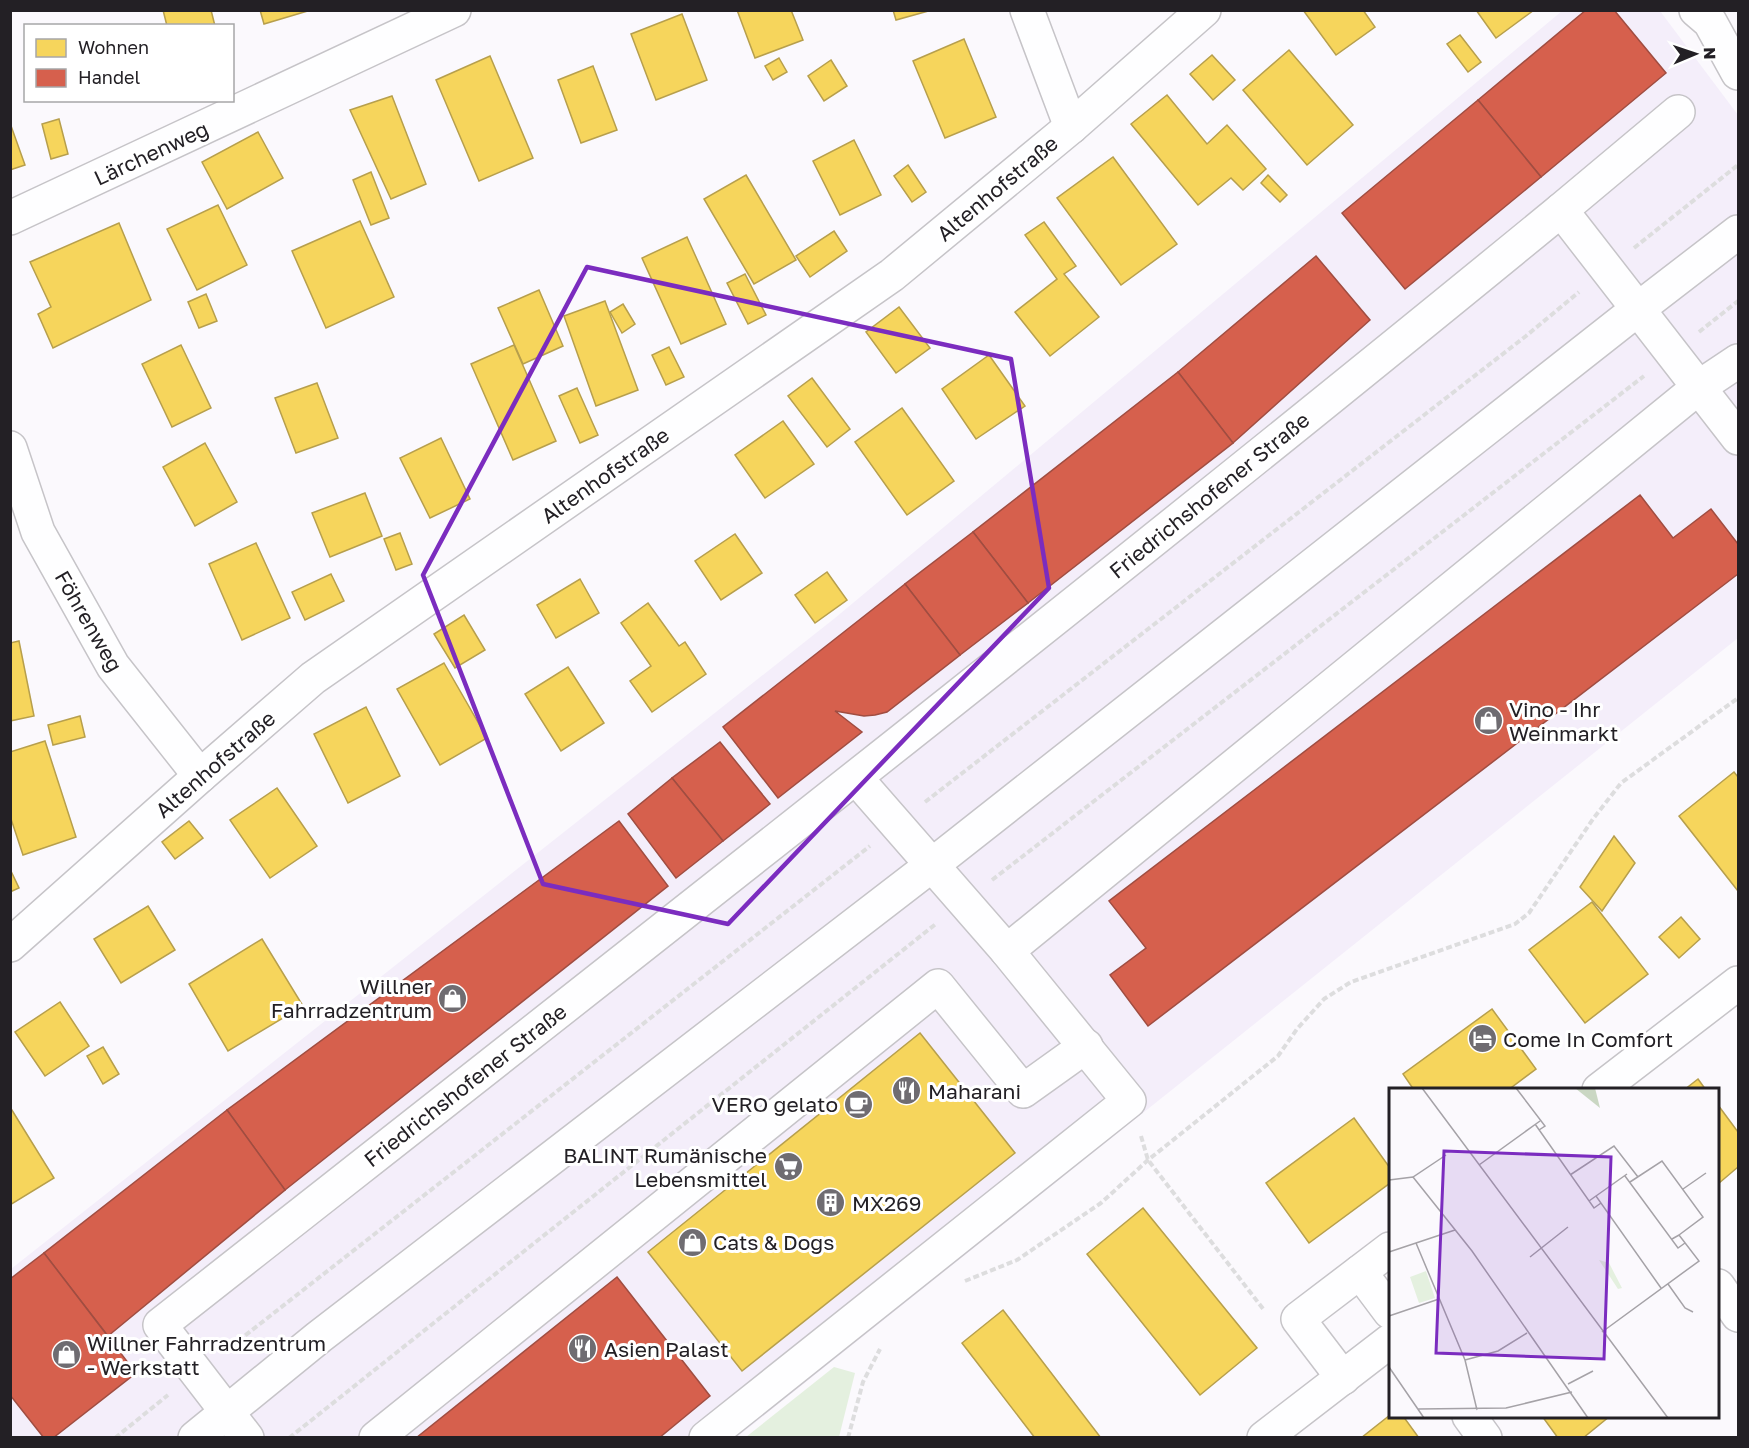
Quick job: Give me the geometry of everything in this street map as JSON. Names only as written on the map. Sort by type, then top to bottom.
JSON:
[{"type":"street","name":"Lärchenweg","points":[[10,218],[454,10]]},
{"type":"street","points":[[1027,10],[1071,127]]},
{"type":"street","name":"Altenhofstraße","points":[[10,945],[313,678],[892,275],[1071,127],[1204,10]]},
{"type":"street","points":[[1703,16],[1738,73]]},
{"type":"street","name":"Friedrichshofener Straße","points":[[247,1437],[160,1325],[856,778],[1387,353],[1678,112]]},
{"type":"street","points":[[1561,210],[1738,438]]},
{"type":"street","points":[[195,1437],[328,1330],[932,865],[1738,232]]},
{"type":"street","points":[[1008,951],[1699,387],[1738,361]]},
{"type":"street","name":"Föhrenweg","points":[[10,448],[38,532],[113,666],[200,776]]},
{"type":"street","points":[[706,1437],[1130,1101],[1008,951],[856,778]]},
{"type":"street","points":[[1600,1088],[1738,984]]},
{"type":"street","points":[[376,1437],[938,986],[1023,1091],[1086,1046]]},
{"type":"street","points":[[1343,1378],[1298,1319],[1389,1250]]},
{"type":"street","points":[[1360,1272],[1389,1311]]},
{"type":"street","points":[[1719,1287],[1738,1315]]},
{"type":"street","points":[[1264,1437],[1389,1342]]},
{"type":"street","points":[[1471,1418],[1485,1437]]},
{"type":"path","points":[[115,1437],[1526,336],[1606,268],[1738,165]]},
{"type":"path","points":[[289,1437],[964,901],[1738,301]]},
{"type":"path","points":[[960,1283],[1017,1260],[1101,1203],[1148,1160],[1278,1056],[1297,1029],[1324,999],[1351,982],[1515,924],[1529,913],[1593,819],[1621,783],[1738,698]]},
{"type":"path","points":[[1148,1160],[1268,1315],[1298,1319]]},
{"type":"path","points":[[848,1437],[863,1382],[878,1351],[886,1344]]},
{"type":"highlighted area","points":[[587,267],[1011,359],[1049,588],[728,924],[543,884],[423,575]]},
{"type":"shaded area","points":[[1562,11],[1660,11],[1738,115],[1738,638],[737,1437],[11,1438],[11,1269],[835,618]]},
{"type":"green space","points":[[834,1367],[855,1373],[839,1437],[746,1437]]},
{"type":"building: Wohnen","points":[[163,10],[211,10],[214,24],[166,24]]},
{"type":"building: Wohnen","points":[[260,10],[311,10],[264,24]]},
{"type":"building: Wohnen","points":[[737,10],[791,10],[803,40],[755,58]]},
{"type":"building: Wohnen","points":[[893,10],[932,10],[896,20]]},
{"type":"building: Wohnen","points":[[1303,10],[1363,10],[1375,27],[1336,55]]},
{"type":"building: Wohnen","points":[[1476,10],[1534,10],[1496,38]]},
{"type":"building: Wohnen","points":[[682,14],[707,80],[656,100],[631,34]]},
{"type":"building: Wohnen","points":[[1460,35],[1481,62],[1468,72],[1447,44]]},
{"type":"building: Wohnen","points":[[964,39],[996,117],[945,138],[913,61]]},
{"type":"building: Wohnen","points":[[1289,50],[1353,125],[1307,165],[1243,90]]},
{"type":"building: Wohnen","points":[[1212,55],[1235,80],[1213,100],[1190,74]]},
{"type":"building: Wohnen","points":[[490,56],[533,158],[479,181],[436,80]]},
{"type":"building: Wohnen","points":[[779,58],[787,72],[773,80],[765,66]]},
{"type":"building: Wohnen","points":[[831,60],[847,86],[824,101],[808,76]]},
{"type":"building: Wohnen","points":[[593,66],[617,130],[581,143],[558,80]]},
{"type":"building: Wohnen","points":[[1167,95],[1207,144],[1227,125],[1266,169],[1243,190],[1231,178],[1198,205],[1131,124]]},
{"type":"building: Wohnen","points":[[392,96],[426,184],[391,199],[350,110]]},
{"type":"building: Wohnen","points":[[59,119],[68,154],[51,159],[42,124]]},
{"type":"building: Wohnen","points":[[10,123],[25,165],[10,170]]},
{"type":"building: Wohnen","points":[[258,132],[283,178],[227,209],[202,162]]},
{"type":"building: Wohnen","points":[[854,140],[881,195],[840,215],[813,161]]},
{"type":"building: Wohnen","points":[[1113,157],[1177,244],[1121,285],[1057,198]]},
{"type":"building: Wohnen","points":[[908,165],[926,192],[912,202],[894,176]]},
{"type":"building: Wohnen","points":[[371,172],[389,218],[371,225],[353,180]]},
{"type":"building: Wohnen","points":[[746,175],[796,260],[754,284],[704,199]]},
{"type":"building: Wohnen","points":[[1268,175],[1287,195],[1280,202],[1261,183]]},
{"type":"building: Wohnen","points":[[218,205],[247,265],[197,290],[167,229]]},
{"type":"building: Wohnen","points":[[360,221],[394,297],[326,328],[292,251]]},
{"type":"building: Wohnen","points":[[1044,222],[1076,266],[1064,274],[1099,317],[1050,356],[1015,312],[1057,279],[1025,235]]},
{"type":"building: Wohnen","points":[[119,223],[151,300],[53,348],[38,314],[51,307],[30,262]]},
{"type":"building: Wohnen","points":[[834,231],[847,251],[810,277],[796,256]]},
{"type":"building: Wohnen","points":[[687,237],[726,324],[681,344],[642,258]]},
{"type":"building: Wohnen","points":[[745,274],[766,315],[748,324],[727,283]]},
{"type":"building: Wohnen","points":[[539,290],[563,346],[523,364],[498,308]]},
{"type":"building: Wohnen","points":[[206,294],[217,321],[199,328],[188,302]]},
{"type":"building: Wohnen","points":[[605,301],[638,390],[596,406],[564,316]]},
{"type":"building: Wohnen","points":[[623,304],[635,324],[622,333],[610,312]]},
{"type":"building: Wohnen","points":[[899,307],[930,348],[896,373],[866,332]]},
{"type":"building: Wohnen","points":[[181,345],[211,408],[172,427],[142,364]]},
{"type":"building: Wohnen","points":[[514,345],[556,441],[513,460],[471,364]]},
{"type":"building: Wohnen","points":[[669,347],[684,377],[666,385],[652,355]]},
{"type":"building: Wohnen","points":[[989,355],[1025,406],[976,439],[942,389]]},
{"type":"building: Wohnen","points":[[812,378],[850,429],[827,447],[788,396]]},
{"type":"building: Wohnen","points":[[317,383],[338,438],[296,453],[275,398]]},
{"type":"building: Wohnen","points":[[577,388],[598,435],[580,443],[559,396]]},
{"type":"building: Wohnen","points":[[902,408],[954,481],[907,515],[855,442]]},
{"type":"building: Wohnen","points":[[783,421],[814,464],[765,498],[735,455]]},
{"type":"building: Wohnen","points":[[441,438],[470,499],[430,518],[400,458]]},
{"type":"building: Wohnen","points":[[205,443],[237,502],[195,526],[163,467]]},
{"type":"building: Wohnen","points":[[365,493],[382,536],[330,557],[312,513]]},
{"type":"building: Wohnen","points":[[400,533],[412,564],[396,570],[384,539]]},
{"type":"building: Wohnen","points":[[735,534],[762,573],[721,600],[695,561]]},
{"type":"building: Wohnen","points":[[256,543],[290,618],[242,640],[209,564]]},
{"type":"building: Wohnen","points":[[827,572],[847,600],[815,623],[795,595]]},
{"type":"building: Wohnen","points":[[331,574],[344,601],[305,620],[292,592]]},
{"type":"building: Wohnen","points":[[580,579],[599,613],[556,638],[537,605]]},
{"type":"building: Wohnen","points":[[648,603],[679,646],[685,642],[706,674],[652,712],[630,681],[651,666],[621,623]]},
{"type":"building: Wohnen","points":[[464,615],[485,650],[455,668],[434,634]]},
{"type":"building: Wohnen","points":[[19,641],[34,716],[10,721],[10,643]]},
{"type":"building: Wohnen","points":[[444,663],[487,738],[440,765],[397,689]]},
{"type":"building: Wohnen","points":[[568,667],[604,723],[561,751],[525,694]]},
{"type":"building: Wohnen","points":[[366,707],[400,776],[348,803],[314,734]]},
{"type":"building: Wohnen","points":[[80,716],[85,737],[53,745],[48,725]]},
{"type":"building: Wohnen","points":[[45,741],[76,837],[23,855],[10,816],[10,752]]},
{"type":"building: Wohnen","points":[[1734,772],[1738,777],[1738,891],[1679,816]]},
{"type":"building: Wohnen","points":[[277,788],[317,846],[270,878],[230,820]]},
{"type":"building: Wohnen","points":[[189,821],[203,838],[175,859],[162,842]]},
{"type":"building: Wohnen","points":[[1614,836],[1635,863],[1602,911],[1580,887]]},
{"type":"building: Wohnen","points":[[10,869],[19,888],[10,892]]},
{"type":"building: Wohnen","points":[[1592,902],[1648,974],[1585,1023],[1529,950]]},
{"type":"building: Wohnen","points":[[148,906],[175,950],[121,983],[94,939]]},
{"type":"building: Wohnen","points":[[1681,917],[1700,939],[1679,958],[1659,937]]},
{"type":"building: Wohnen","points":[[262,939],[303,1006],[228,1051],[189,984]]},
{"type":"building: Wohnen","points":[[60,1002],[89,1046],[45,1076],[15,1032]]},
{"type":"building: Wohnen","name":"Come In Comfort","points":[[1492,1009],[1536,1069],[1511,1088],[1413,1088],[1403,1074]]},
{"type":"building: Wohnen","name":"MX269","points":[[920,1033],[1015,1153],[742,1371],[648,1252]]},
{"type":"building: Wohnen","points":[[103,1047],[119,1074],[103,1084],[87,1056]]},
{"type":"building: Wohnen","points":[[1698,1079],[1705,1088],[1687,1088]]},
{"type":"building: Wohnen","points":[[1719,1106],[1738,1132],[1738,1167],[1719,1183]]},
{"type":"building: Wohnen","points":[[10,1107],[54,1178],[10,1205]]},
{"type":"building: Wohnen","points":[[1354,1118],[1389,1167],[1389,1184],[1309,1243],[1266,1183]]},
{"type":"building: Wohnen","points":[[1143,1208],[1257,1348],[1200,1395],[1087,1254]]},
{"type":"building: Wohnen","points":[[1003,1310],[1101,1438],[1035,1438],[962,1343]]},
{"type":"building: Wohnen","points":[[1389,1416],[1389,1418],[1404,1418],[1419,1438],[1361,1438]]},
{"type":"building: Wohnen","points":[[1543,1418],[1608,1418],[1583,1438],[1558,1438]]},
{"type":"building: Handel","points":[[1586,10],[1614,10],[1666,73],[1541,177],[1478,100]]},
{"type":"building: Handel","points":[[1478,100],[1541,177],[1405,289],[1342,213]]},
{"type":"building: Handel","points":[[1316,256],[1370,320],[1233,443],[1178,372]]},
{"type":"building: Handel","points":[[1178,372],[1233,443],[1028,603],[973,532]]},
{"type":"building: Handel","points":[[1640,495],[1673,538],[1711,509],[1738,544],[1738,574],[1148,1026],[1110,975],[1146,948],[1109,901]]},
{"type":"building: Handel","points":[[973,532],[1028,603],[960,655],[905,584]]},
{"type":"building: Handel","points":[[905,584],[960,655],[887,712],[864,716],[835,711],[862,732],[778,798],[723,727]]},
{"type":"building: Handel","points":[[720,742],[770,804],[723,841],[672,778]]},
{"type":"building: Handel","points":[[672,778],[723,841],[676,878],[628,814]]},
{"type":"building: Handel","name":"Willner Fahrradzentrum","points":[[619,821],[668,886],[285,1190],[227,1110]]},
{"type":"building: Handel","points":[[227,1110],[285,1190],[108,1336],[44,1253]]},
{"type":"building: Handel","name":"Willner Fahrradzentrum - Werkstatt","points":[[44,1253],[136,1373],[53,1438],[44,1438],[10,1395],[10,1279]]},
{"type":"building: Handel","points":[[617,1277],[710,1396],[659,1438],[416,1438]]},
{"type":"place","name":"Vino - Ihr Weinmarkt","points":[[1488,721]]},
{"type":"place","name":"Willner Fahrradzentrum","points":[[453,998]]},
{"type":"place","name":"Come In Comfort","points":[[1482,1039]]},
{"type":"place","name":"Maharani","points":[[907,1091]]},
{"type":"place","name":"VERO gelato","points":[[859,1104]]},
{"type":"place","name":"BALINT Rumänische Lebensmittel","points":[[788,1167]]},
{"type":"place","name":"MX269","points":[[831,1203]]},
{"type":"place","name":"Cats & Dogs","points":[[692,1242]]},
{"type":"place","name":"Asien Palast","points":[[583,1349]]},
{"type":"place","name":"Willner Fahrradzentrum - Werkstatt","points":[[66,1355]]}]
